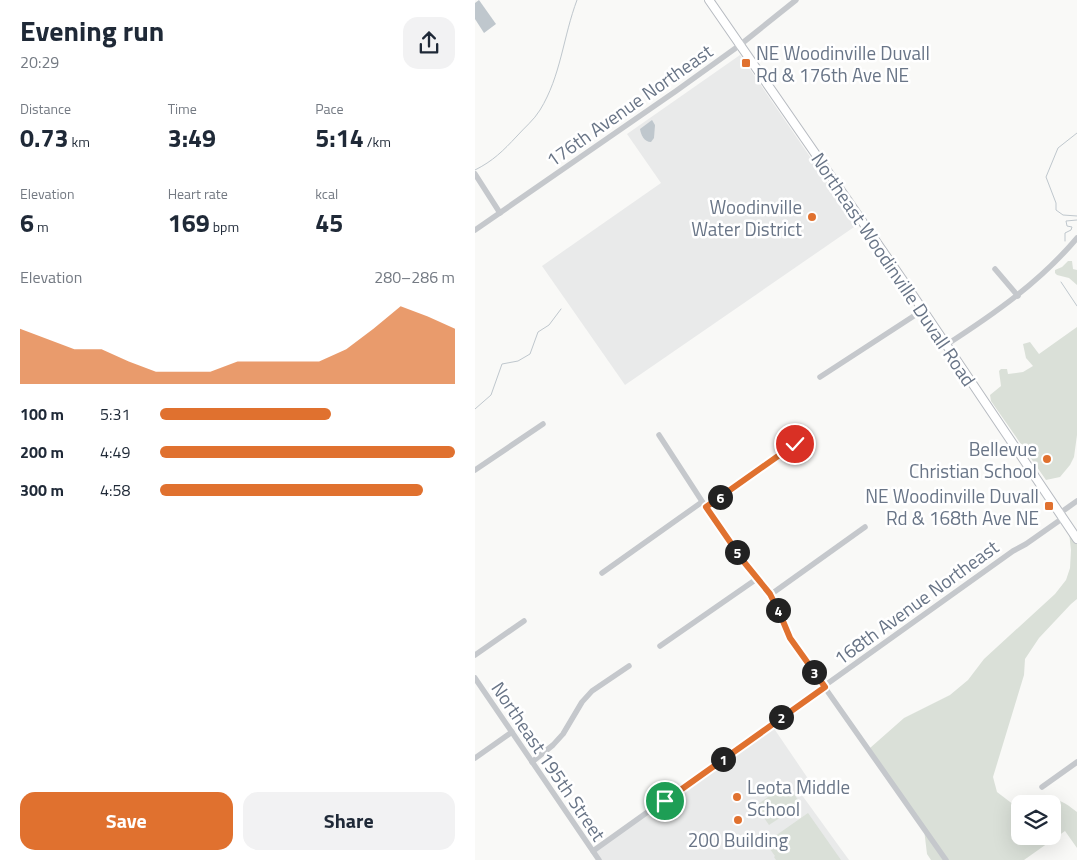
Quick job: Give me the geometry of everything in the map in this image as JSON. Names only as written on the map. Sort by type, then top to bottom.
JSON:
[{"type":"main road","name":"Northeast Woodinville Duvall Road","points":[[709,0],[923,310],[1077,539]]},
{"type":"street","name":"176th Avenue Northeast","points":[[475,230],[740,45],[797,0]]},
{"type":"street","points":[[475,174],[501,213]]},
{"type":"street","points":[[947,346],[1018,296],[1050,267],[1077,238]]},
{"type":"street","points":[[995,269],[1018,296]]},
{"type":"street","points":[[820,377],[923,310]]},
{"type":"street","points":[[475,470],[543,424]]},
{"type":"street","points":[[659,435],[704,505],[770,594],[790,638],[946,860]]},
{"type":"street","points":[[602,573],[801,439]]},
{"type":"street","name":"168th Avenue Northeast","points":[[593,851],[1013,551],[1026,544],[1077,501]]},
{"type":"street","points":[[770,594],[865,527]]},
{"type":"street","points":[[660,646],[758,578]]},
{"type":"street","points":[[475,655],[524,621]]},
{"type":"street","points":[[532,762],[563,734],[582,702],[592,691],[629,666]]},
{"type":"street","name":"Northeast 195th Street","points":[[475,678],[599,860]]},
{"type":"street","points":[[475,758],[512,732]]},
{"type":"street","points":[[1042,787],[1077,762]]},
{"type":"shaded area","points":[[479,0],[496,24],[484,33],[475,19],[475,3]]},
{"type":"shaded area","points":[[740,55],[857,225],[625,385],[542,266],[661,183],[627,134]]},
{"type":"shaded area","points":[[652,120],[655,125],[654,138],[651,142],[643,138],[640,129]]},
{"type":"shaded area","points":[[1068,261],[1072,261],[1073,269],[1077,270],[1077,285],[1069,278],[1055,273],[1055,270],[1062,267]]},
{"type":"shaded area","name":"Bellevue Christian School","points":[[1077,327],[1077,435],[1074,457],[1060,477],[1046,480],[991,401],[990,395],[1001,386],[999,371],[1001,369],[1007,369],[1008,374],[1023,372],[1033,366],[1026,358],[1023,344],[1030,342],[1039,354]]},
{"type":"shaded area","points":[[1069,532],[1077,544],[1077,599],[1039,638],[1025,659],[1024,675],[993,777],[997,792],[1011,803],[1011,845],[1045,845],[1024,860],[931,860],[927,854],[924,829],[870,748],[904,718],[950,695],[968,680],[984,659],[1055,594],[1066,580],[1070,568]]},
{"type":"shaded area","name":"Leota Middle School","points":[[771,724],[811,783],[799,791],[849,860],[599,860],[593,851]]},
{"type":"shaded area","points":[[786,783],[801,804],[769,825],[756,806]]},
{"type":"shaded area","points":[[1061,801],[1077,812],[1077,848],[1065,831],[1061,834]]},
{"type":"shaded area","points":[[808,813],[841,860],[776,860],[767,845],[768,841]]},
{"type":"waterway","points":[[475,170],[502,151],[532,121],[540,110],[553,84],[577,0]]},
{"type":"waterway","points":[[1077,133],[1058,148],[1046,177],[1056,203],[1056,210],[1063,215],[1077,216]]},
{"type":"waterway","points":[[1065,241],[1065,233],[1071,230],[1072,227],[1067,226],[1066,221],[1077,220]]},
{"type":"waterway","points":[[1061,282],[1077,306]]},
{"type":"waterway","points":[[475,409],[491,395],[502,364],[518,361],[530,354],[538,332],[549,325],[561,309]]},
{"type":"place","name":"NE Woodinville Duvall Rd & 176th Ave NE","points":[[746,63]]},
{"type":"place","name":"Woodinville Water District","points":[[812,217]]},
{"type":"place","name":"Bellevue Christian School","points":[[1047,459]]},
{"type":"place","name":"NE Woodinville Duvall Rd & 168th Ave NE","points":[[1049,506]]},
{"type":"place","name":"Leota Middle School","points":[[737,797]]},
{"type":"place","name":"200 Building","points":[[738,820]]},
{"type":"route","points":[[665,801],[825,687],[790,638],[770,594],[744,562],[706,507],[795,444]]}]
